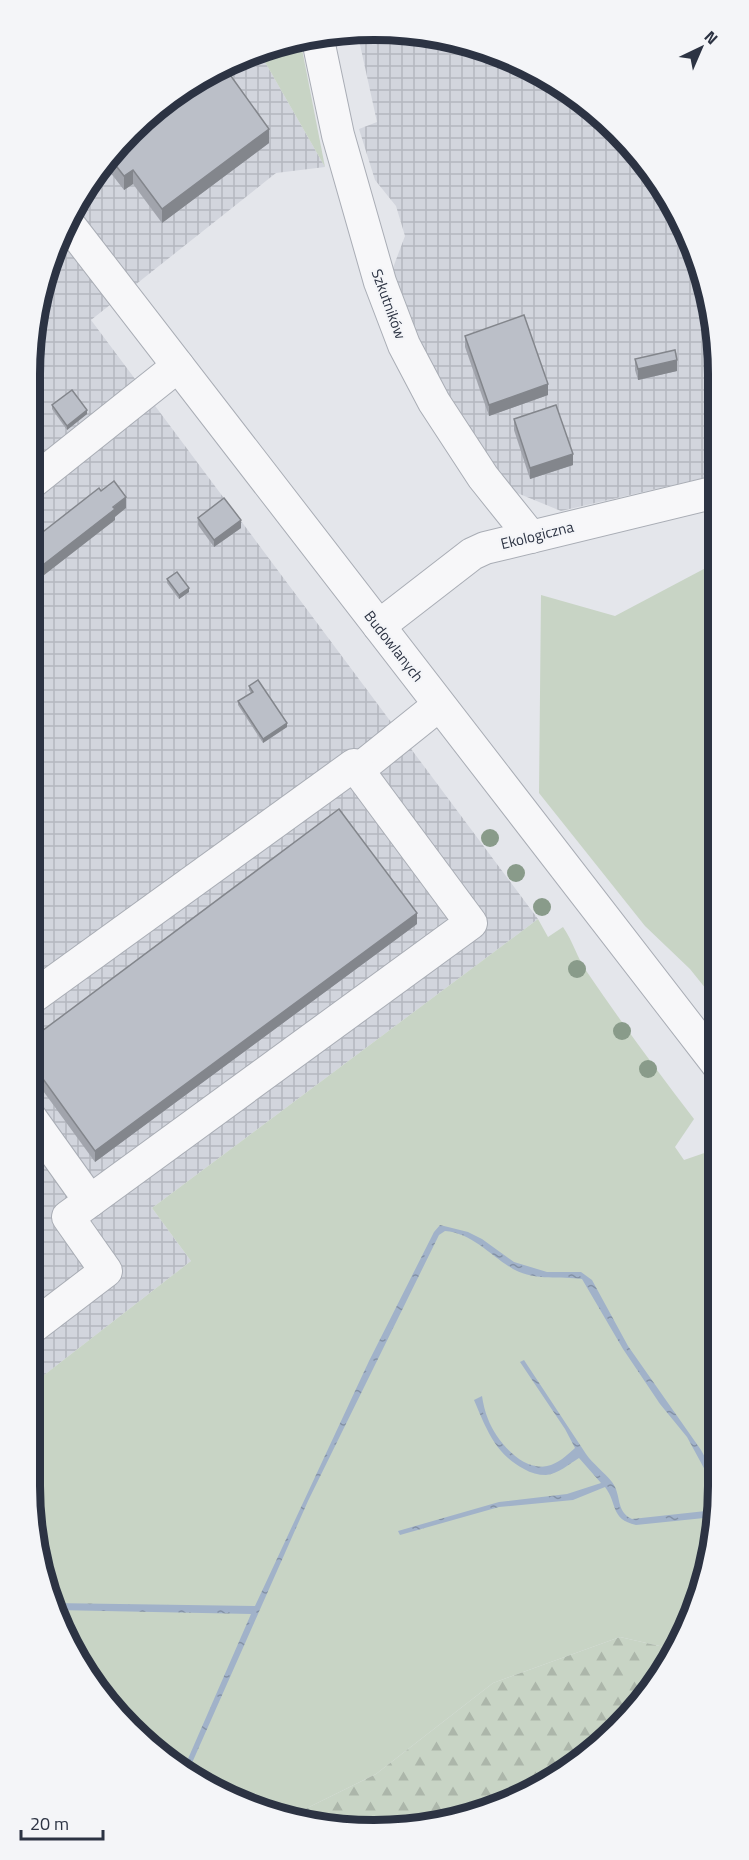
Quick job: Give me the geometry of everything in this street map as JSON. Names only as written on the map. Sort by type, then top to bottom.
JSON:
[{"type":"street","name":"Szkutników","points":[[319,45],[338,135],[380,282],[404,345],[434,402],[483,477],[531,537]]},
{"type":"street","name":"Budowlanych","points":[[73,230],[708,1052]]},
{"type":"street","points":[[40,476],[178,366]]},
{"type":"street","name":"Ekologiczna","points":[[379,626],[472,554],[485,548],[708,494]]},
{"type":"street","points":[[358,770],[440,705]]},
{"type":"street","points":[[40,992],[354,765],[471,922],[68,1217],[106,1271],[40,1321]]},
{"type":"street","points":[[40,1131],[90,1201]]},
{"type":"shaded area","points":[[359,41],[418,43],[482,58],[542,85],[595,123],[626,154],[664,208],[683,247],[697,288],[708,353],[708,477],[561,511],[505,488],[425,360],[391,273],[405,236],[396,206],[375,180],[359,129],[377,122]]},
{"type":"shaded area","points":[[264,59],[325,167],[276,173],[91,320],[538,919],[152,1208],[191,1261],[40,1378],[41,353],[47,309],[58,267],[85,207],[110,171],[138,138],[171,110],[208,85]]},
{"type":"green space","points":[[302,49],[325,167],[264,59]]},
{"type":"green space","points":[[708,567],[708,992],[690,969],[645,926],[539,793],[541,595],[615,616]]},
{"type":"green space","points":[[538,919],[548,937],[563,927],[587,972],[694,1119],[675,1147],[684,1160],[708,1152],[708,1507],[702,1551],[691,1593],[669,1643],[664,1647],[620,1637],[493,1683],[376,1774],[301,1811],[267,1802],[207,1775],[154,1737],[123,1706],[110,1689],[75,1633],[58,1593],[47,1551],[40,1486],[40,1378],[191,1261],[152,1208]]},
{"type":"green space","points":[[620,1637],[664,1647],[669,1643],[639,1689],[611,1722],[560,1763],[522,1785],[482,1802],[418,1817],[353,1819],[301,1811],[376,1774],[493,1683]]},
{"type":"water","points":[[440,1225],[468,1232],[514,1262],[547,1272],[581,1272],[592,1280],[628,1346],[701,1450],[708,1463],[708,1476],[687,1437],[660,1404],[623,1349],[582,1279],[538,1277],[521,1273],[473,1240],[445,1231],[439,1235],[308,1501],[191,1765],[187,1761],[251,1614],[65,1610],[62,1603],[255,1606],[369,1361],[434,1232]]},
{"type":"water","points":[[524,1360],[586,1454],[612,1482],[623,1512],[627,1516],[632,1519],[708,1511],[707,1518],[636,1525],[618,1515],[605,1487],[573,1500],[499,1507],[400,1535],[398,1531],[499,1502],[567,1494],[601,1483],[579,1458],[559,1471],[540,1475],[529,1472],[514,1463],[499,1448],[474,1400],[482,1396],[486,1413],[497,1436],[519,1459],[538,1467],[547,1466],[559,1461],[575,1448],[565,1429],[520,1362]]},
{"type":"building","points":[[229,74],[269,129],[162,209],[133,170],[124,176],[115,164],[138,138],[189,97]]},
{"type":"building","points":[[524,315],[548,384],[489,405],[465,336]]},
{"type":"building","points":[[675,350],[677,360],[638,369],[635,359]]},
{"type":"building","points":[[72,390],[87,410],[67,426],[52,405]]},
{"type":"building","points":[[556,405],[573,454],[530,468],[514,419]]},
{"type":"building","points":[[114,481],[126,497],[113,507],[115,509],[40,567],[40,534],[99,488],[101,491]]},
{"type":"building","points":[[224,498],[241,520],[214,540],[198,518]]},
{"type":"building","points":[[177,572],[189,588],[179,595],[167,579]]},
{"type":"building","points":[[258,680],[287,723],[263,739],[238,701],[253,692],[249,686]]},
{"type":"building","points":[[339,809],[417,913],[95,1151],[40,1075],[40,1033]]}]
